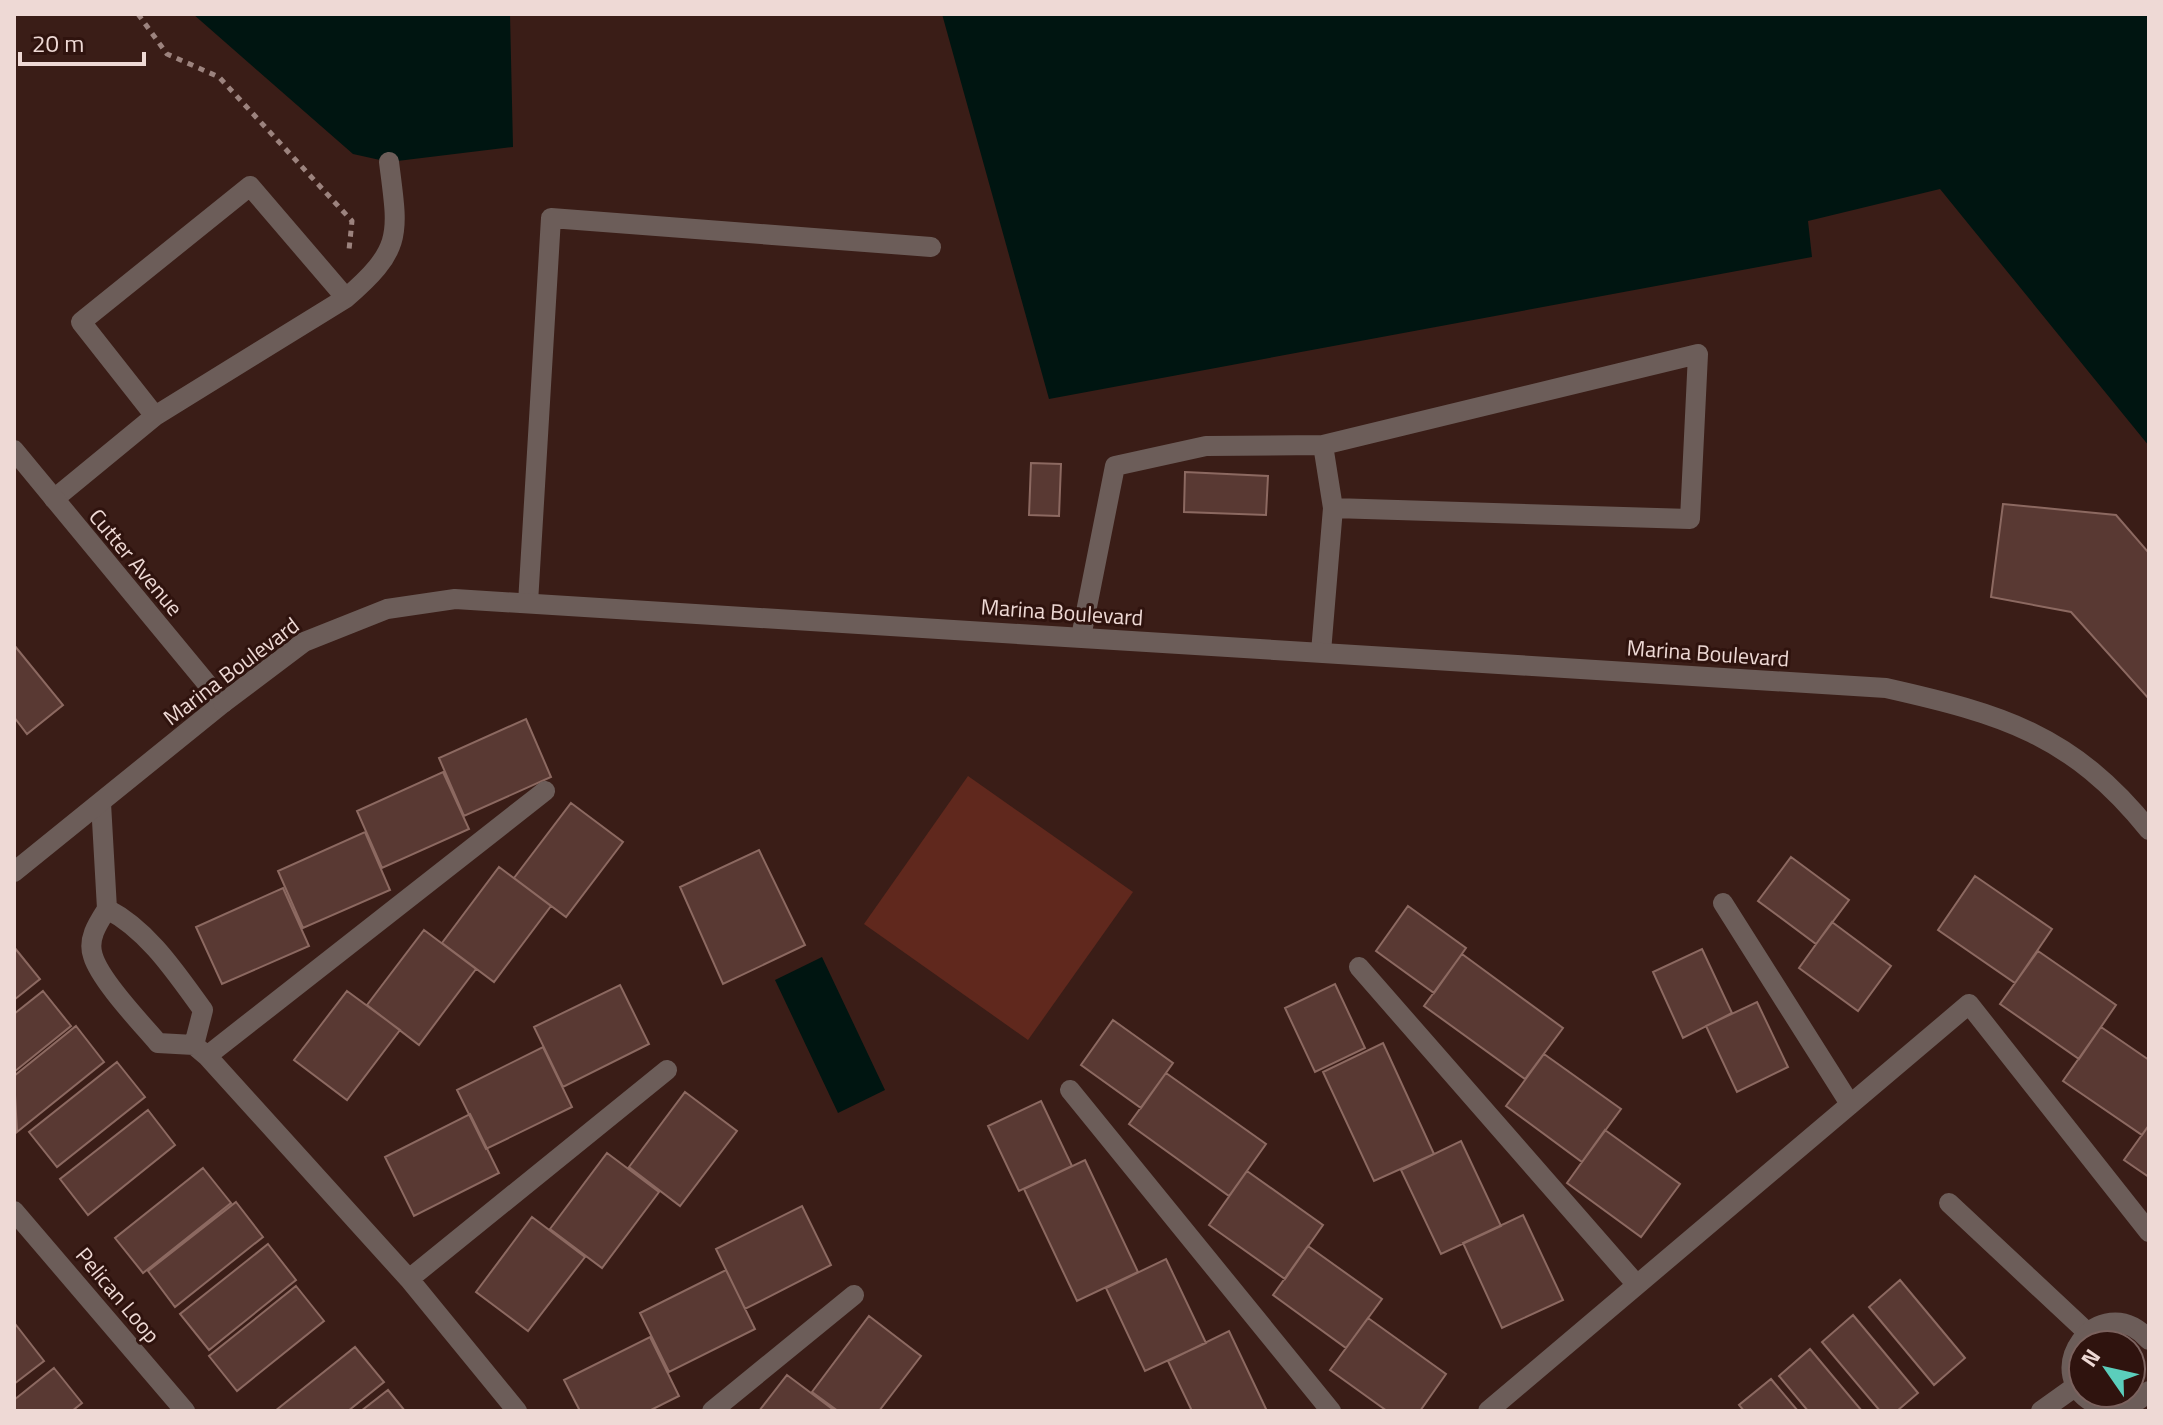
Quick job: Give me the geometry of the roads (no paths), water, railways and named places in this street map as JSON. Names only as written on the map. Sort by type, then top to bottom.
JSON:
[{"type":"street","points":[[54,499],[155,416],[346,298],[377,271],[397,229],[389,162]]},
{"type":"street","points":[[155,416],[81,322],[250,186],[346,298]]},
{"type":"street","points":[[528,603],[551,218],[931,247]]},
{"type":"street","points":[[1081,637],[1115,466],[1206,446],[1323,445],[1698,354],[1690,519],[1333,508]]},
{"type":"street","points":[[1321,652],[1333,508],[1323,445]]},
{"type":"street","name":"Cutter Avenue","points":[[14,450],[223,703]]},
{"type":"street","name":"Marina Boulevard","points":[[14,872],[223,703],[304,642],[387,609],[455,599],[1886,688],[1962,705],[2017,725],[2062,747],[2118,792],[2149,830]]},
{"type":"street","points":[[200,1050],[545,791]]},
{"type":"street","points":[[101,803],[107,909],[93,932],[93,956],[125,1004],[158,1043],[200,1050],[409,1279],[517,1411]]},
{"type":"street","points":[[1723,903],[1850,1104]]},
{"type":"street","points":[[107,909],[126,918],[167,962],[203,1010],[200,1050]]},
{"type":"street","points":[[1359,967],[1637,1285]]},
{"type":"street","points":[[1488,1411],[1969,1004],[2149,1232]]},
{"type":"street","points":[[409,1279],[667,1070]]},
{"type":"street","points":[[1070,1090],[1331,1411]]},
{"type":"street","points":[[1949,1203],[2084,1329]]},
{"type":"street","name":"Pelican Loop","points":[[14,1211],[185,1411]]},
{"type":"street","points":[[712,1411],[854,1295]]},
{"type":"street","points":[[2093,1329],[2104,1323],[2119,1322],[2136,1329]]},
{"type":"street","points":[[2041,1411],[2067,1392]]}]
